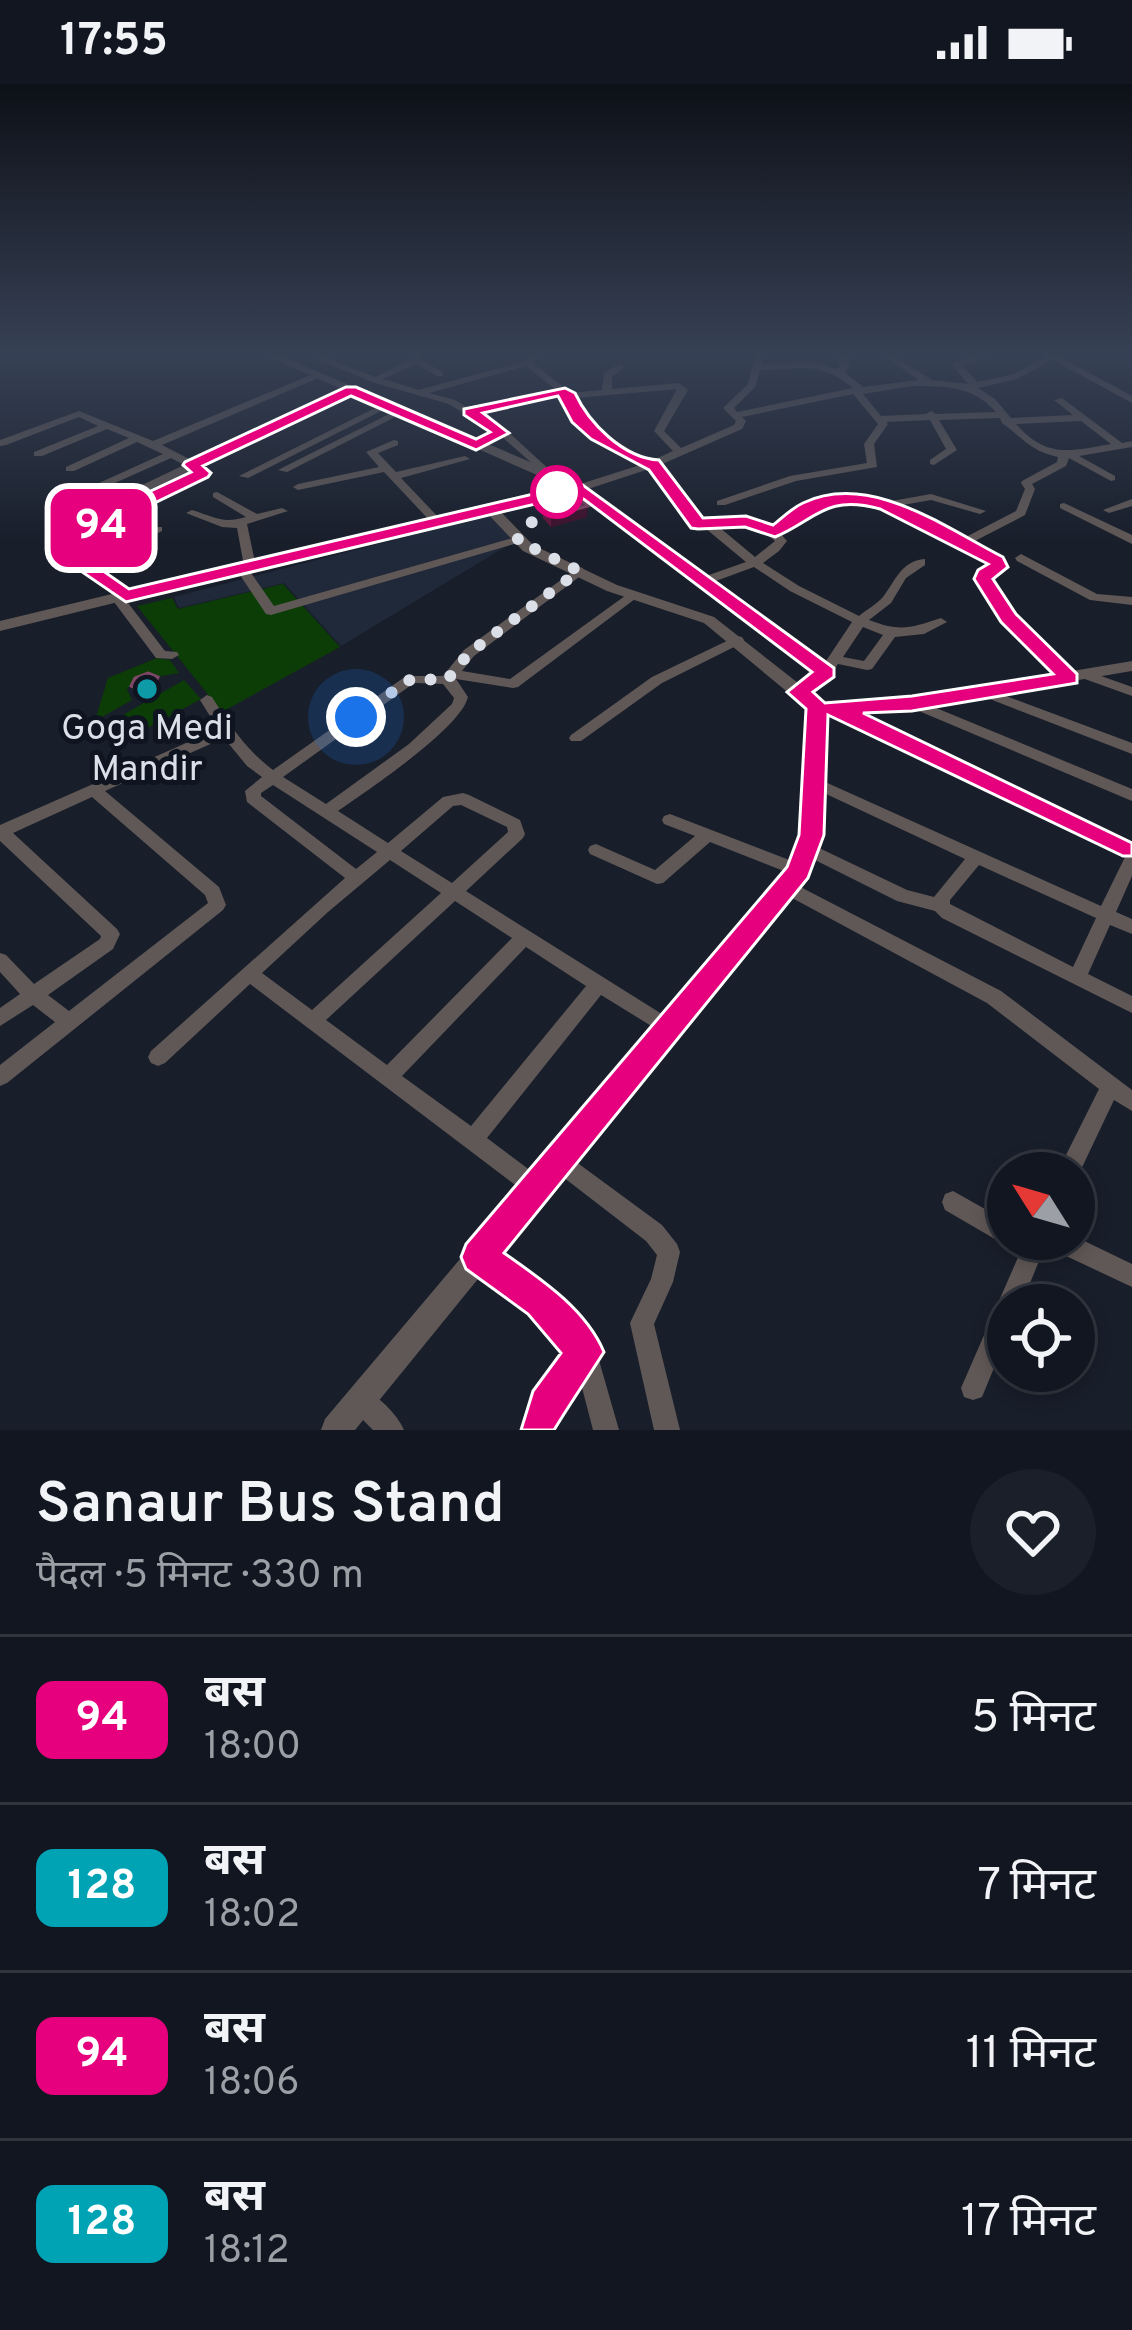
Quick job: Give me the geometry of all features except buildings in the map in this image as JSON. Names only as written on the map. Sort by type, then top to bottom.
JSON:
[{"type":"street","points":[[2,443],[69,416]]},
{"type":"street","points":[[79,416],[153,445],[202,473],[60,550],[122,597],[160,655],[172,655]]},
{"type":"street","points":[[153,445],[222,416]]},
{"type":"street","points":[[191,465],[297,416]]},
{"type":"street","points":[[244,476],[378,416]]},
{"type":"street","points":[[284,470],[381,416]]},
{"type":"street","points":[[405,416],[549,475]]},
{"type":"street","points":[[476,416],[502,433],[560,490]]},
{"type":"street","points":[[578,416],[650,465],[698,524],[746,521],[775,532],[780,545],[751,563],[704,581]]},
{"type":"street","points":[[670,416],[659,431],[678,451]]},
{"type":"street","points":[[0,626],[580,488],[650,465],[738,427],[741,421],[737,416]]},
{"type":"street","points":[[721,502],[828,471],[873,465],[869,444],[882,428],[877,416]]},
{"type":"street","points":[[879,419],[912,416]]},
{"type":"street","points":[[932,416],[952,450],[934,462]]},
{"type":"street","points":[[963,416],[1082,418]]},
{"type":"street","points":[[1079,416],[1126,445]]},
{"type":"street","points":[[1002,418],[1039,448],[1067,454],[1111,478]]},
{"type":"street","points":[[38,454],[106,426]]},
{"type":"street","points":[[476,446],[502,433]]},
{"type":"street","points":[[70,469],[135,439]]},
{"type":"street","points":[[394,442],[371,450],[436,521]]},
{"type":"street","points":[[1067,454],[1126,445]]},
{"type":"street","points":[[962,544],[1021,513],[1030,489],[1026,482],[1062,464],[1067,454]]},
{"type":"street","points":[[70,500],[169,455]]},
{"type":"street","points":[[298,487],[464,459]]},
{"type":"street","points":[[828,471],[854,498]]},
{"type":"street","points":[[580,488],[826,672]]},
{"type":"street","points":[[217,495],[247,521]]},
{"type":"street","points":[[886,505],[931,497],[980,512]]},
{"type":"street","points":[[775,532],[809,506],[854,498],[886,505],[997,561],[998,567],[984,574],[984,579],[1008,617],[1078,677],[1132,692]]},
{"type":"street","points":[[1109,510],[1132,502]]},
{"type":"street","points":[[1064,506],[1132,541]]},
{"type":"street","points":[[490,508],[517,540],[633,596],[698,615],[816,702],[1132,854],[1077,978]]},
{"type":"street","points":[[191,513],[226,525],[282,511]]},
{"type":"street","points":[[247,521],[246,568],[271,611],[517,540]]},
{"type":"street","points":[[710,525],[751,563],[804,598],[860,622],[891,633],[919,631],[940,622]]},
{"type":"street","points":[[80,566],[158,529]]},
{"type":"street","points":[[1021,558],[1094,597],[1132,601]]},
{"type":"street","points":[[336,1430],[798,869],[814,782],[816,702],[826,672],[860,622],[886,600],[901,575],[921,562]]},
{"type":"street","points":[[450,677],[469,653],[579,571]]},
{"type":"street","points":[[356,878],[253,798],[253,791],[411,679],[450,677],[503,685],[520,681],[633,596]]},
{"type":"street","points":[[838,660],[867,666],[891,633]]},
{"type":"street","points":[[576,738],[657,680],[737,640]]},
{"type":"street","points":[[816,702],[912,704],[1132,667]]},
{"type":"street","points":[[328,811],[414,748],[460,706],[461,697],[450,677]]},
{"type":"street","points":[[987,693],[1132,749]]},
{"type":"street","points":[[207,700],[252,762],[272,777],[666,1027]]},
{"type":"street","points":[[912,704],[1132,795]]},
{"type":"street","points":[[0,1018],[107,944],[111,934],[1,832],[226,731]]},
{"type":"street","points":[[814,782],[1132,927]]},
{"type":"street","points":[[0,1077],[202,921],[218,899],[93,790]]},
{"type":"street","points":[[158,1057],[388,850],[454,798],[514,824],[517,834],[457,894],[315,1019]]},
{"type":"street","points":[[670,820],[798,869],[941,906],[1132,1005]]},
{"type":"street","points":[[596,850],[657,878],[708,835]]},
{"type":"street","points":[[941,906],[942,898],[976,857]]},
{"type":"street","points":[[798,869],[994,997],[1132,1102]]},
{"type":"street","points":[[389,1076],[523,938]]},
{"type":"street","points":[[0,960],[32,994],[70,1022]]},
{"type":"street","points":[[251,975],[475,1137],[535,1187]]},
{"type":"street","points":[[475,1137],[597,986]]},
{"type":"street","points":[[1078,1152],[1110,1087]]},
{"type":"street","points":[[557,1160],[654,1233],[669,1252],[662,1282],[642,1323],[667,1430]]},
{"type":"street","points":[[953,1202],[987,1222]]},
{"type":"street","points":[[479,1257],[541,1301],[585,1352],[606,1430]]},
{"type":"street","points":[[1088,1260],[1132,1276]]},
{"type":"street","points":[[540,1430],[547,1405],[585,1352]]},
{"type":"street","points":[[973,1388],[987,1355]]},
{"type":"street","points":[[361,1400],[391,1430]]},
{"type":"shaded area","points":[[490,515],[515,541],[341,646],[284,583],[179,608],[174,597]]},
{"type":"green space","points":[[283,584],[340,647],[222,712],[137,606],[172,598],[178,609]]},
{"type":"green space","points":[[157,658],[170,660],[179,673],[134,681],[127,689],[132,700],[95,721],[108,678]]},
{"type":"green space","points":[[184,680],[201,699],[122,742],[102,727]]},
{"type":"bus line","name":"94","points":[[297,416],[191,465],[202,473],[64,545],[61,554],[126,596],[580,488],[826,672],[798,692],[817,707],[812,835],[799,871],[479,1257],[541,1301],[585,1352],[547,1405],[540,1430]]},
{"type":"bus line","name":"94","points":[[405,416],[476,446],[502,433],[476,416]]},
{"type":"bus line","name":"94","points":[[576,416],[597,436],[648,466],[653,464],[698,524],[746,521],[775,532],[809,506],[862,499],[886,505],[997,561],[998,567],[982,577],[1008,617],[1070,678],[912,704],[832,708],[1132,849]]},
{"type":"place","name":"Goga Medi Mandir","points":[[147,689]]},
{"type":"route","points":[[356,717],[411,679],[447,680],[460,660],[579,571],[517,540],[557,492]]}]
